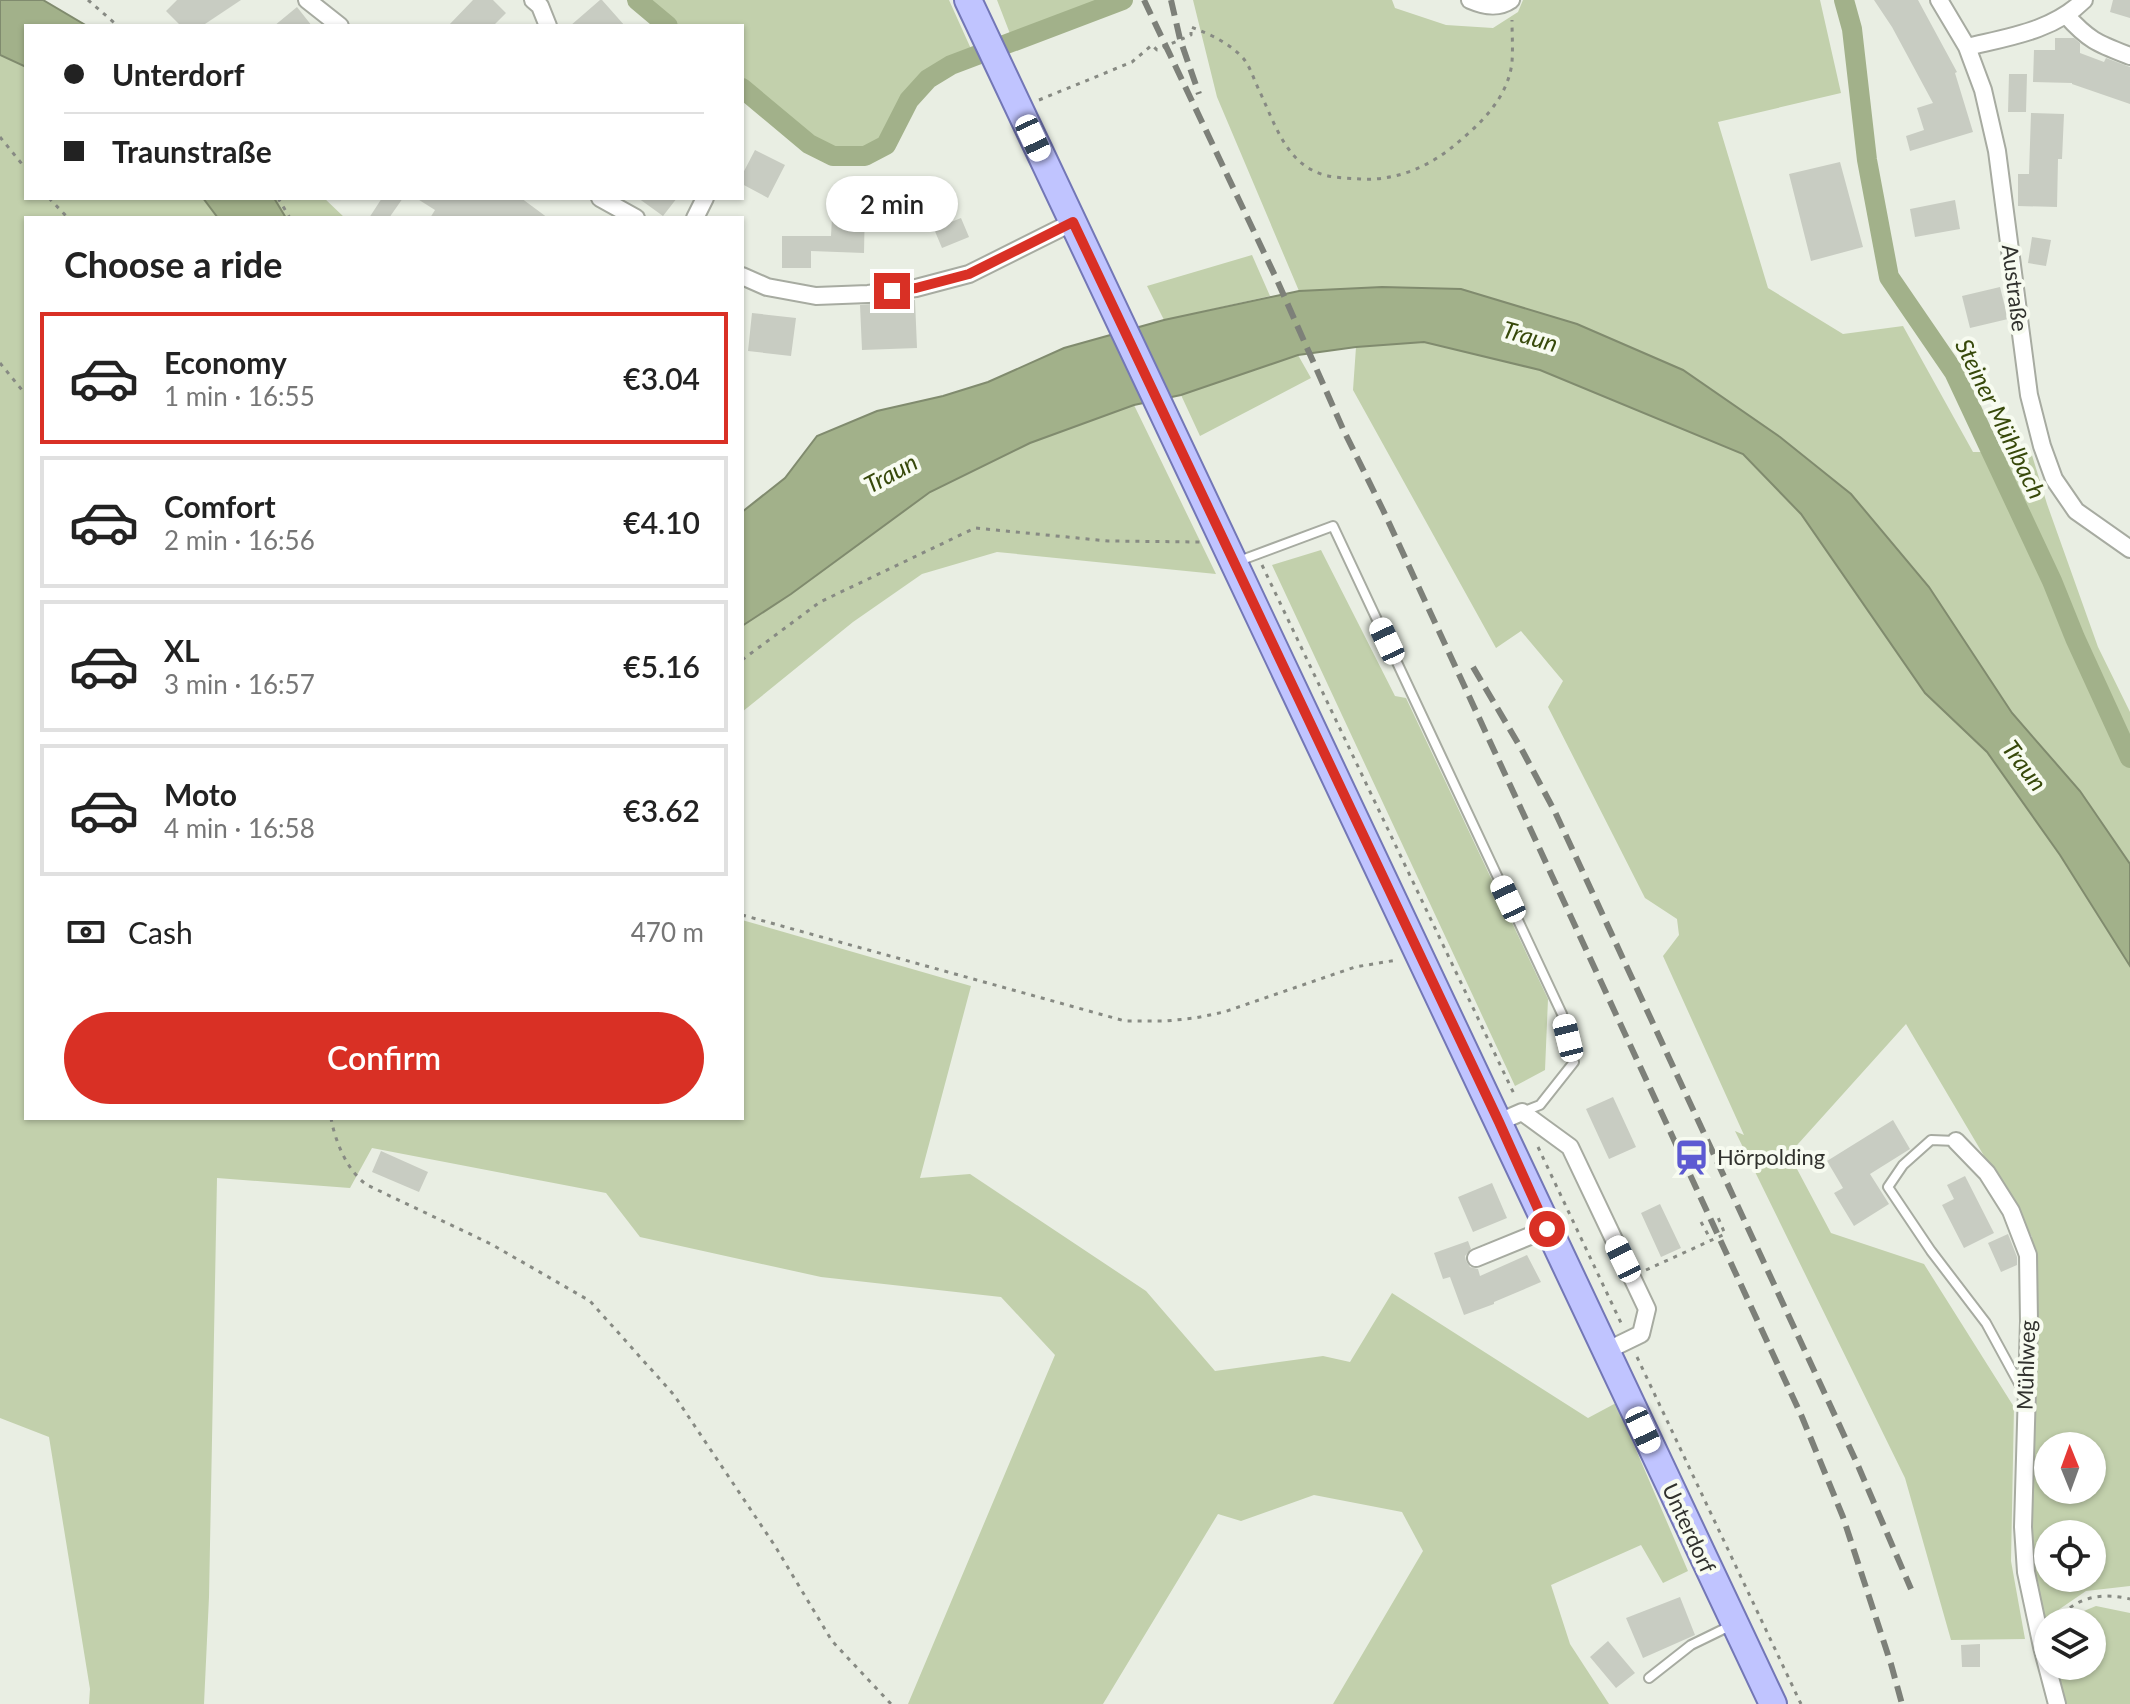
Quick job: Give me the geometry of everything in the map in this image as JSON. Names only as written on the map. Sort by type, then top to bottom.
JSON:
[{"type":"main road","name":"Unterdorf","points":[[970,5],[1168,422],[1239,553],[1420,955],[1511,1117],[1547,1229],[1618,1346],[1735,1623],[1773,1704]]},
{"type":"street","points":[[307,0],[337,24]]},
{"type":"street","points":[[1470,0],[1483,5],[1511,8]]},
{"type":"street","name":"Austraße","points":[[1939,0],[1967,47],[1983,90],[1997,151],[2029,395],[2042,446],[2054,479],[2076,511],[2130,549]]},
{"type":"street","points":[[1967,47],[2034,30],[2066,15],[2084,0]]},
{"type":"street","points":[[537,2],[547,24]]},
{"type":"street","points":[[2066,15],[2083,34],[2130,56]]},
{"type":"street","points":[[604,200],[632,216]]},
{"type":"street","points":[[744,277],[767,287],[816,296],[916,288],[969,274],[1073,222]]},
{"type":"street","name":"Unterdorf","points":[[1511,1117],[1570,1147],[1647,1309],[1641,1334],[1618,1346]]},
{"type":"street","name":"Mühlweg","points":[[1956,1141],[1987,1173],[2011,1211],[2028,1255],[2023,1527],[2026,1572],[2057,1704]]},
{"type":"street","points":[[1476,1258],[1547,1229]]},
{"type":"lane","points":[[1239,553],[1333,526],[1562,1014],[1574,1062],[1540,1105],[1511,1117]]},
{"type":"lane","points":[[1956,1141],[1931,1140],[1903,1165],[1888,1187],[1931,1251],[1986,1323],[2025,1394]]},
{"type":"lane","points":[[1649,1678],[1691,1645],[1735,1623]]},
{"type":"path","points":[[88,0],[116,24]]},
{"type":"path","points":[[1040,100],[1132,62],[1152,45],[1157,50],[1191,35],[1191,27],[1221,39],[1245,60],[1281,136],[1292,154],[1312,170],[1332,177],[1371,180],[1401,175],[1436,160],[1464,137],[1499,100],[1512,64],[1511,8]]},
{"type":"path","points":[[0,137],[24,167]]},
{"type":"path","points":[[51,200],[66,216]]},
{"type":"path","points":[[0,363],[24,393]]},
{"type":"path","points":[[744,659],[820,602],[975,528],[1108,541],[1180,541],[1239,553],[1618,1346],[1801,1704]]},
{"type":"path","points":[[744,916],[1125,1021],[1166,1021],[1224,1012],[1355,967],[1420,955]]},
{"type":"path","points":[[331,1120],[334,1134],[358,1179],[491,1244],[590,1301],[674,1395],[775,1546],[832,1641],[891,1704]]},
{"type":"path","points":[[1632,1277],[1725,1234],[1717,1215]]},
{"type":"path","points":[[1701,1222],[1711,1240]]},
{"type":"path","points":[[2069,1608],[2084,1599],[2114,1595],[2130,1599]]},
{"type":"shaded area","points":[[632,0],[949,0],[976,60],[956,68],[918,94],[896,140],[875,159],[825,163],[744,94],[744,24],[661,24]]},
{"type":"shaded area","points":[[997,0],[1118,0],[1014,44]]},
{"type":"shaded area","points":[[1193,0],[1392,0],[1395,8],[1446,25],[1493,28],[1518,12],[1523,0],[1820,0],[1841,93],[1718,122],[1768,288],[1843,334],[1903,326],[1973,452],[2031,452],[2098,647],[2130,712],[2130,864],[2080,791],[2012,713],[1929,587],[1851,494],[1780,437],[1683,370],[1577,324],[1461,289],[1382,287],[1299,291],[1217,97]]},
{"type":"shaded area","points":[[0,55],[24,66],[24,200],[204,200],[216,216],[24,216],[24,1120],[744,1120],[744,921],[971,986],[920,1178],[970,1174],[1146,1291],[1215,1371],[1323,1356],[1350,1362],[1392,1293],[1588,1418],[1616,1403],[1688,1571],[1663,1583],[1641,1545],[1551,1585],[1570,1644],[1609,1704],[1333,1704],[1423,1551],[1402,1512],[1314,1495],[1241,1521],[1218,1514],[1103,1704],[908,1704],[1055,1355],[1001,1297],[821,1277],[640,1237],[606,1193],[372,1148],[350,1188],[217,1178],[204,1704],[89,1704],[90,1689],[49,1437],[0,1418]]},
{"type":"shaded area","points":[[275,200],[326,200],[343,216],[285,216]]},
{"type":"shaded area","points":[[1252,255],[1270,296],[1164,320],[1147,286]]},
{"type":"shaded area","points":[[1424,342],[1540,370],[1743,454],[1801,514],[1925,693],[1987,751],[2060,855],[2130,966],[2130,1586],[2106,1589],[2106,1520],[2034,1520],[2034,1586],[2027,1556],[2032,1237],[1906,1024],[1789,1154],[1831,1233],[1924,1264],[2014,1407],[2011,1561],[2025,1639],[1951,1640],[1905,1478],[1735,1131],[1744,1135],[1663,956],[1679,935],[1677,919],[1645,898],[1548,707],[1563,681],[1521,631],[1496,648],[1353,390],[1356,347]]},
{"type":"shaded area","points":[[1298,355],[1311,378],[1200,436],[1181,395]]},
{"type":"shaded area","points":[[1134,405],[1216,574],[997,552],[922,574],[853,622],[744,710],[744,625],[930,492],[1030,443]]},
{"type":"shaded area","points":[[1321,550],[1395,696],[1406,698],[1548,999],[1545,1070],[1515,1086],[1272,565]]},
{"type":"shaded area","points":[[2035,1592],[2085,1592],[2061,1608],[2039,1608]]},
{"type":"shaded area","points":[[2106,1608],[2130,1613],[2130,1704],[2065,1704],[2059,1680],[2106,1680]]},
{"type":"water","points":[[0,0],[43,0],[84,24],[24,24],[24,66],[0,55]]},
{"type":"water","points":[[204,200],[275,200],[285,216],[216,216]]},
{"type":"water","name":"Traun","points":[[1382,287],[1461,289],[1577,324],[1683,370],[1780,437],[1851,494],[1929,587],[2012,713],[2080,791],[2130,864],[2130,966],[2060,855],[1987,752],[1925,693],[1801,514],[1743,454],[1540,370],[1424,342],[1356,347],[1298,355],[1181,395],[1134,405],[1030,443],[930,492],[744,625],[744,510],[785,478],[817,436],[877,411],[988,382],[1064,348],[1164,320],[1299,291]]},
{"type":"building","points":[[177,0],[241,0],[205,24],[179,24],[166,11]]},
{"type":"building","points":[[473,0],[493,0],[506,13],[495,24],[450,24]]},
{"type":"building","points":[[602,0],[623,24],[572,24]]},
{"type":"building","points":[[1874,0],[1918,0],[1957,72],[1973,132],[1910,151],[1906,136],[1924,130],[1917,108],[1933,103]]},
{"type":"building","points":[[2113,0],[2130,0],[2130,18],[2110,12]]},
{"type":"building","points":[[297,7],[310,24],[276,24]]},
{"type":"building","points":[[2055,38],[2074,38],[2080,43],[2080,53],[2130,67],[2130,104],[2072,83],[2033,82],[2034,50],[2055,50]]},
{"type":"building","points":[[2009,74],[2027,74],[2026,112],[2008,112]]},
{"type":"building","points":[[2031,113],[2064,114],[2062,159],[2058,159],[2057,207],[2018,206],[2018,174],[2029,174]]},
{"type":"building","points":[[755,150],[785,165],[768,198],[744,185],[744,171]]},
{"type":"building","points":[[1840,162],[1863,247],[1811,261],[1789,174]]},
{"type":"building","points":[[833,199],[865,201],[864,253],[811,251],[811,268],[782,268],[782,236],[831,236]]},
{"type":"building","points":[[381,200],[402,200],[390,216],[370,216]]},
{"type":"building","points":[[419,200],[524,200],[545,216],[431,216],[435,210]]},
{"type":"building","points":[[641,200],[675,200],[663,216]]},
{"type":"building","points":[[1955,200],[1960,229],[1915,237],[1910,209]]},
{"type":"building","points":[[961,218],[969,237],[942,248],[934,229]]},
{"type":"building","points":[[2032,237],[2051,240],[2046,266],[2028,263]]},
{"type":"building","points":[[2000,287],[2008,319],[1970,328],[1962,296]]},
{"type":"building","points":[[915,300],[917,348],[862,350],[860,305]]},
{"type":"building","points":[[752,313],[796,318],[791,356],[748,351]]},
{"type":"building","points":[[1613,1097],[1636,1147],[1609,1159],[1586,1109]]},
{"type":"building","points":[[1893,1120],[1910,1149],[1870,1174],[1889,1204],[1854,1226],[1834,1193],[1843,1188],[1827,1161]]},
{"type":"building","points":[[381,1151],[428,1172],[419,1192],[372,1172]]},
{"type":"building","points":[[1965,1176],[1994,1233],[1964,1248],[1942,1205],[1954,1199],[1947,1185]]},
{"type":"building","points":[[1492,1183],[1507,1218],[1473,1232],[1458,1197]]},
{"type":"building","name":"Hörpolding","points":[[1660,1204],[1681,1248],[1661,1257],[1641,1213]]},
{"type":"building","points":[[2008,1234],[2017,1265],[2001,1272],[1988,1243]]},
{"type":"building","points":[[1468,1241],[1471,1249],[1465,1256],[1466,1261],[1470,1267],[1478,1269],[1480,1276],[1527,1255],[1541,1282],[1464,1315],[1450,1277],[1443,1279],[1434,1253]]},
{"type":"building","points":[[1680,1597],[1695,1635],[1643,1658],[1626,1618]]},
{"type":"building","points":[[1608,1641],[1635,1673],[1616,1688],[1590,1657]]},
{"type":"building","points":[[1980,1644],[1980,1667],[1962,1667],[1961,1645]]},
{"type":"waterway","name":"Steiner Mühlbach","points":[[637,0],[666,24]]},
{"type":"waterway","name":"Steiner Mühlbach","points":[[744,90],[809,144],[833,156],[865,156],[886,145],[909,100],[928,79],[951,65],[1123,0]]},
{"type":"waterway","name":"Steiner Mühlbach","points":[[1844,0],[1852,29],[1867,160],[1889,277],[1954,372],[2052,581],[2130,758]]},
{"type":"railway","points":[[1144,0],[1277,280],[1343,429],[1802,1417],[1843,1517],[1902,1704]]},
{"type":"railway","points":[[1171,0],[1180,39],[1199,94]]},
{"type":"railway","points":[[1473,667],[1555,812],[1856,1461],[1911,1589]]},
{"type":"place","name":"Hörpolding","points":[[1691,1157]]},
{"type":"route","points":[[892,291],[969,274],[1073,222],[1547,1229]]}]
